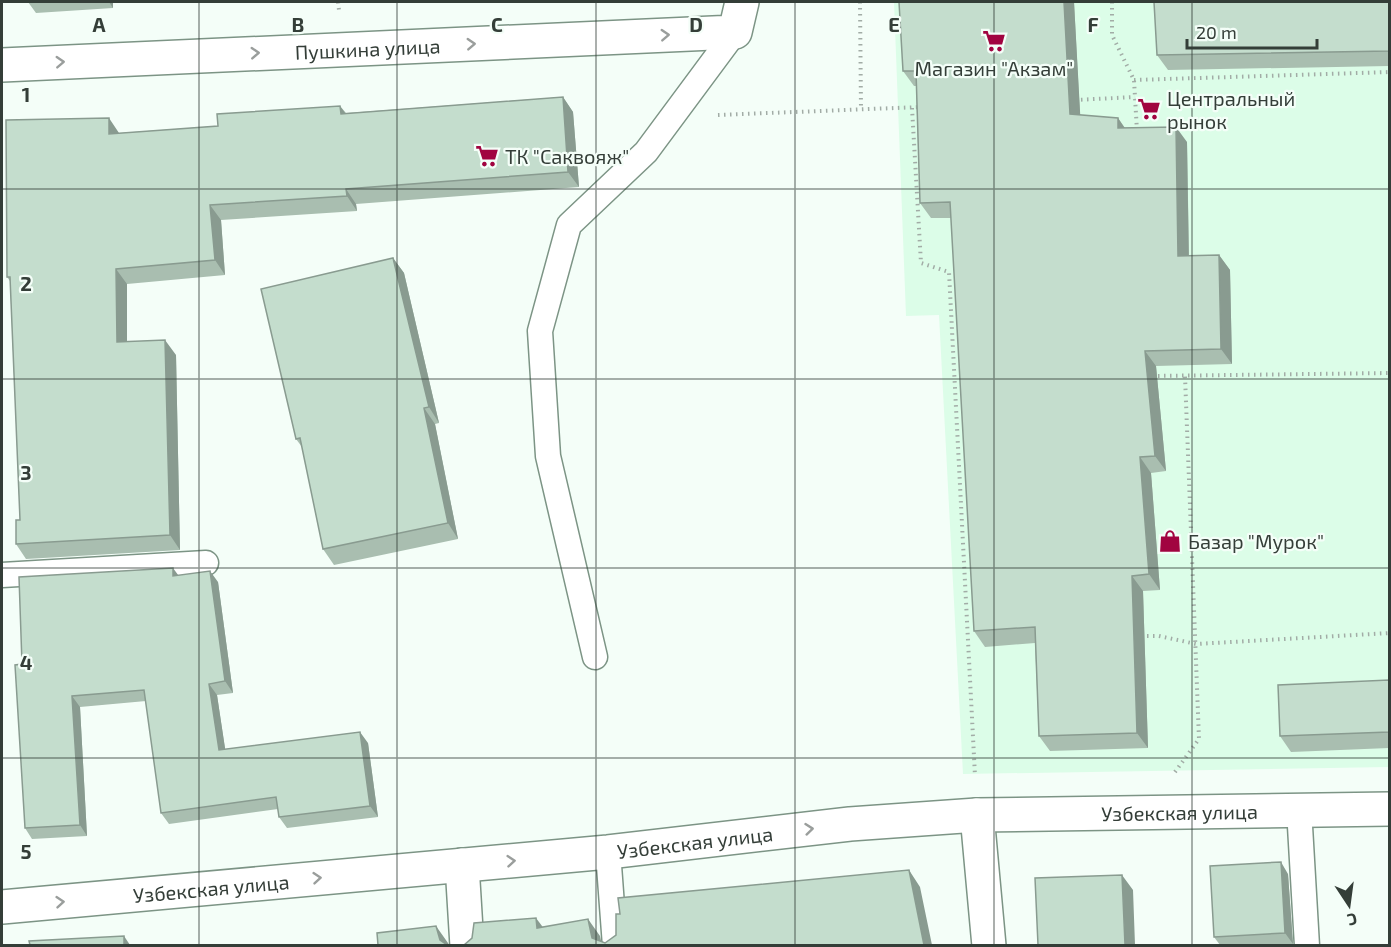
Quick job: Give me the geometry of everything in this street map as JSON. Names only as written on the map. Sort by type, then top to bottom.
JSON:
[{"type":"street","name":"Пушкина улица","points":[[2,65],[738,17]]},
{"type":"street","name":"Узбекская улица","points":[[2,907],[608,852],[850,824],[977,815],[1389,808]]},
{"type":"street","points":[[977,815],[989,945]]},
{"type":"street","points":[[462,865],[467,945]]},
{"type":"lane","points":[[595,657],[548,456],[540,331],[569,225],[646,152],[683,101],[738,17]]},
{"type":"lane","points":[[2,574],[206,563]]},
{"type":"lane","points":[[1299,809],[1307,945]]},
{"type":"lane","points":[[608,852],[615,945]]},
{"type":"path","points":[[860,2],[861,110]]},
{"type":"path","points":[[1112,2],[1112,35],[1134,80],[1137,141]]},
{"type":"path","points":[[1134,80],[1389,72]]},
{"type":"path","points":[[1064,100],[1135,97]]},
{"type":"path","points":[[683,101],[709,116],[924,107]]},
{"type":"path","points":[[912,108],[921,263],[949,272],[977,815]]},
{"type":"path","points":[[1150,375],[1389,373]]},
{"type":"path","points":[[1147,812],[1198,739],[1185,376]]},
{"type":"path","points":[[1139,636],[1159,636],[1196,644],[1389,633]]},
{"type":"shaded area","name":"Базар \"Мурок\"","points":[[894,2],[1389,2],[1389,767],[963,774],[939,315],[906,316]]},
{"type":"building","points":[[899,2],[1064,2],[1070,114],[1118,118],[1118,128],[1176,127],[1178,256],[1219,255],[1221,349],[1145,351],[1155,456],[1140,457],[1149,574],[1132,576],[1137,733],[1039,736],[1035,627],[974,631],[950,202],[920,203],[916,71],[903,71]]},
{"type":"building","points":[[1154,2],[1389,2],[1389,51],[1157,55]]},
{"type":"building","points":[[563,97],[568,172],[346,189],[347,196],[210,205],[215,260],[116,269],[117,342],[165,340],[170,535],[16,544],[16,520],[20,520],[10,277],[7,277],[6,120],[109,118],[109,134],[218,126],[217,114],[340,106],[341,114]]},
{"type":"building","points":[[393,258],[429,407],[424,408],[448,523],[323,549],[300,438],[296,439],[261,289]]},
{"type":"building","points":[[173,568],[173,576],[210,571],[225,681],[209,684],[219,750],[360,732],[370,806],[279,817],[276,797],[161,813],[144,690],[72,696],[80,825],[25,828],[15,665],[22,664],[19,577]]},
{"type":"building","points":[[1389,680],[1389,732],[1280,736],[1278,685]]},
{"type":"building","points":[[1281,862],[1285,933],[1214,937],[1210,866]]},
{"type":"building","points":[[909,870],[924,945],[464,945],[472,938],[474,923],[536,918],[537,928],[588,919],[592,938],[605,943],[616,935],[616,914],[620,914],[618,898]]},
{"type":"building","points":[[1122,875],[1125,945],[1038,945],[1035,878]]},
{"type":"building","points":[[436,926],[440,940],[447,945],[378,945],[377,933]]},
{"type":"building","points":[[124,936],[124,945],[30,945],[29,941]]},
{"type":"place","name":"Магазин \"Акзам\"","points":[[994,41]]},
{"type":"place","name":"Центральный рынок","points":[[1149,109]]},
{"type":"place","name":"ТК \"Саквояж\"","points":[[487,156]]},
{"type":"place","name":"Базар \"Мурок\"","points":[[1170,541]]}]
